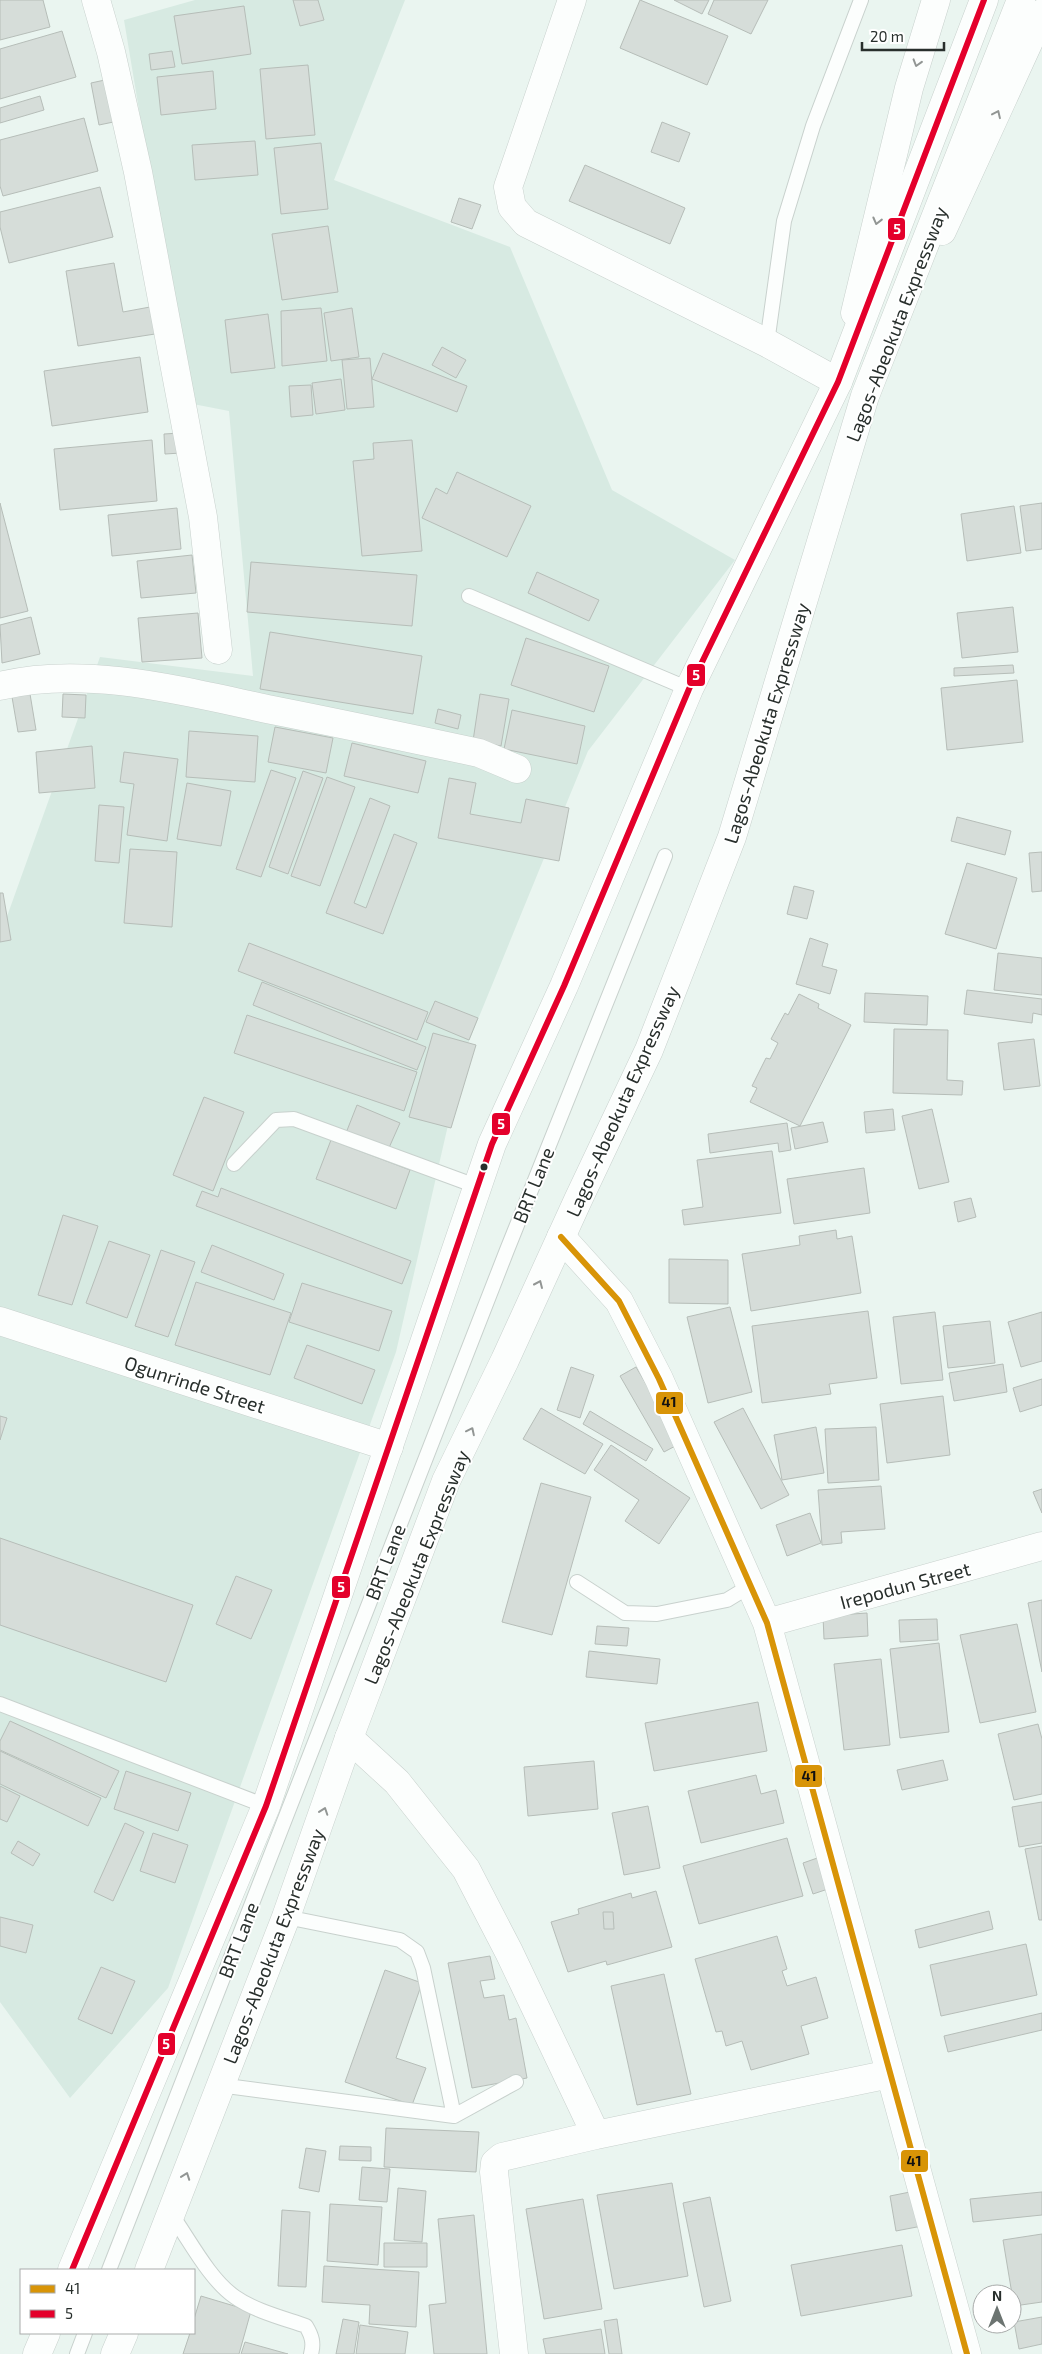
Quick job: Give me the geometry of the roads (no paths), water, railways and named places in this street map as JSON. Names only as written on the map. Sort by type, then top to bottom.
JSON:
[{"type":"main road","points":[[96,0],[111,52],[138,172],[203,516],[218,650]]},
{"type":"main road","points":[[572,0],[508,187],[512,207],[526,223],[767,343],[838,382],[909,88],[936,0]]},
{"type":"main road","name":"Lagos-Abeokuta Expressway","points":[[72,2269],[266,1806],[476,1186],[492,1144],[564,986],[689,688],[838,382],[984,0]]},
{"type":"main road","name":"Lagos-Abeokuta Expressway","points":[[149,2269],[172,2214],[219,2085],[286,1917],[349,1738],[446,1481],[506,1360],[561,1237],[649,1050],[732,837],[866,396],[1021,0]]},
{"type":"main road","points":[[866,396],[1042,13]]},
{"type":"main road","points":[[0,686],[26,680],[82,679],[148,685],[480,753],[517,769]]},
{"type":"main road","points":[[561,1237],[619,1301],[659,1379],[767,1623],[967,2354]]},
{"type":"main road","name":"Ogunrinde Street","points":[[0,1321],[389,1447]]},
{"type":"main road","name":"Irepodun Street","points":[[767,1623],[1042,1546]]},
{"type":"main road","points":[[349,1738],[397,1782],[466,1870],[509,1952],[596,2135]]},
{"type":"main road","points":[[514,2354],[494,2179],[495,2163],[502,2157],[596,2135],[890,2074]]},
{"type":"main road","points":[[37,2354],[46,2334]]},
{"type":"main road","points":[[115,2354],[124,2334]]},
{"type":"lane","points":[[767,343],[784,221],[814,126],[861,0]]},
{"type":"lane","points":[[469,596],[689,688]]},
{"type":"lane","name":"BRT Lane","points":[[109,2269],[507,1250],[665,856]]},
{"type":"lane","points":[[234,1164],[276,1120],[294,1119],[476,1186]]},
{"type":"lane","points":[[577,1582],[626,1613],[657,1614],[727,1600],[750,1586]]},
{"type":"lane","points":[[0,1704],[266,1806]]},
{"type":"lane","points":[[286,1917],[400,1940],[417,1952],[423,1968],[454,2116]]},
{"type":"lane","points":[[219,2085],[454,2116],[516,2082]]},
{"type":"lane","points":[[172,2214],[220,2285],[235,2297],[253,2307],[306,2326],[311,2334],[313,2345],[311,2354]]},
{"type":"lane","points":[[77,2354],[85,2334]]}]
